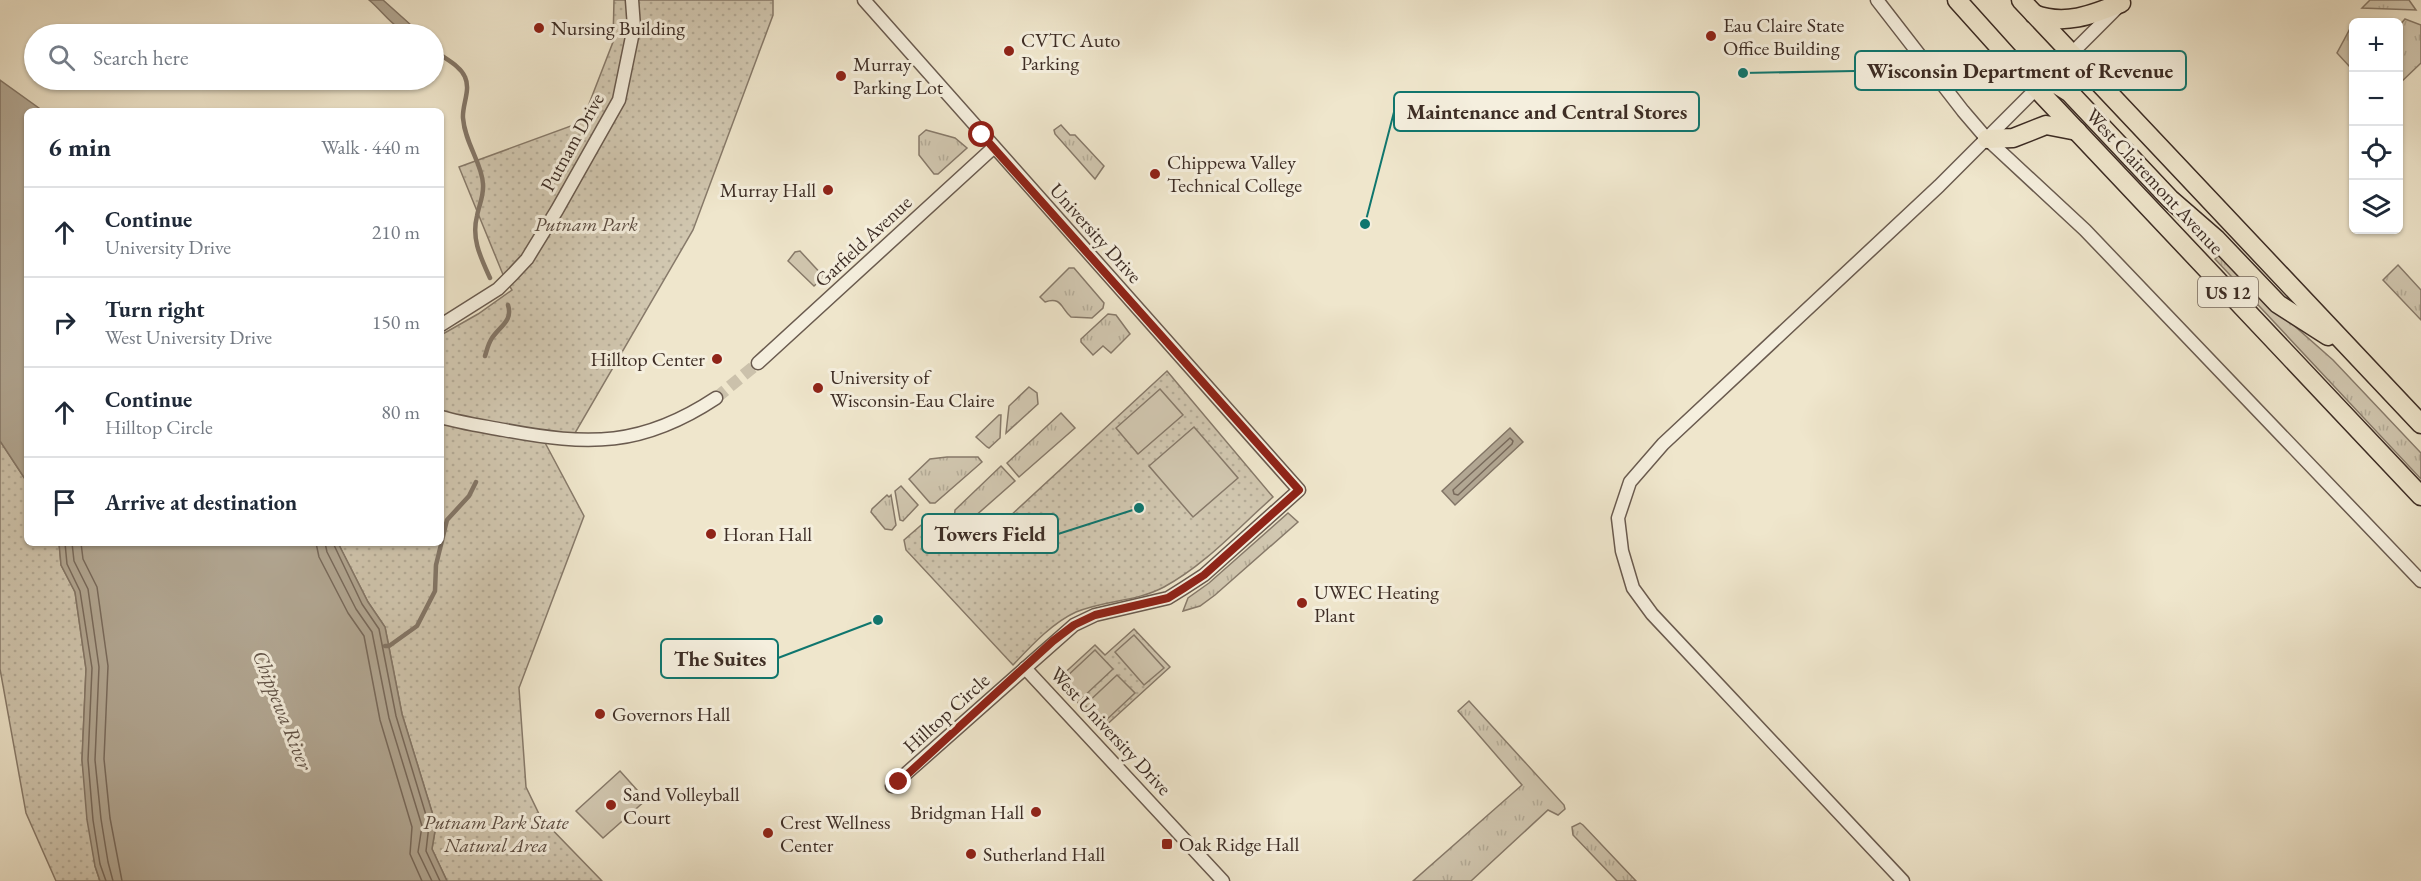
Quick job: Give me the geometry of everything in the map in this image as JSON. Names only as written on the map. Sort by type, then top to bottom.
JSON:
[{"type":"main road","name":"West Clairemont Avenue","points":[[1957,0],[2076,131],[2421,496]]},
{"type":"main road","points":[[2026,7],[2047,19],[2063,21],[2123,2]]},
{"type":"main road","name":"West Clairemont Avenue","points":[[2026,7],[2421,424]]},
{"type":"main road","points":[[2036,88],[2056,84],[2063,87],[2170,199],[2216,239],[2278,304],[2350,349]]},
{"type":"main road","points":[[1987,139],[2013,138],[2049,124],[2076,131]]},
{"type":"street","name":"Putnam Drive","points":[[444,323],[490,294],[513,274],[527,259],[557,210],[619,100],[634,27],[632,0]]},
{"type":"street","name":"University Drive","points":[[864,0],[1299,490]]},
{"type":"street","points":[[1877,0],[1962,111],[1987,139],[2093,238],[2421,581]]},
{"type":"street","points":[[1903,881],[1652,614],[1634,588],[1622,551],[1618,518],[1630,482],[1663,444],[1987,139],[2123,2]]},
{"type":"street","name":"Garfield Avenue","points":[[758,363],[993,148]]},
{"type":"street","points":[[444,418],[571,440],[609,440],[638,435],[676,422],[716,398]]},
{"type":"street","name":"West University Drive","points":[[1223,881],[1025,668],[1074,625],[1095,615],[1168,598],[1184,588],[1204,575],[1299,490]]},
{"type":"street","name":"Hilltop Circle","points":[[892,786],[1025,668]]},
{"type":"green space","name":"Putnam Park","points":[[614,0],[773,0],[773,15],[693,230],[571,440],[542,437],[584,516],[519,688],[526,787],[541,818],[602,881],[447,881],[432,849],[436,825],[402,714],[385,627],[368,602],[340,546],[444,546],[444,333],[478,314],[512,290],[504,277],[459,167],[582,122],[613,42]]},
{"type":"green space","points":[[2370,0],[2409,0],[2416,10],[2362,8]]},
{"type":"green space","points":[[2405,19],[2421,25],[2421,63],[2403,80],[2403,72],[2403,21]]},
{"type":"green space","points":[[2349,30],[2349,66],[2337,53]]},
{"type":"green space","points":[[1061,125],[1070,135],[1075,135],[1104,166],[1095,179],[1055,134],[1054,130]]},
{"type":"green space","points":[[926,130],[955,138],[967,148],[938,174],[934,174],[919,155],[919,136]]},
{"type":"green space","points":[[800,251],[824,277],[814,286],[788,261],[795,252]]},
{"type":"green space","points":[[2221,253],[2272,306],[2333,360],[2421,453],[2421,479],[2215,259]]},
{"type":"green space","points":[[2398,265],[2421,290],[2421,320],[2383,280]]},
{"type":"green space","points":[[1069,268],[1074,268],[1104,303],[1103,308],[1092,318],[1071,317],[1058,302],[1045,302],[1040,297]]},
{"type":"green space","points":[[1108,314],[1116,315],[1130,334],[1111,353],[1103,346],[1093,355],[1081,339]]},
{"type":"green space","points":[[1167,371],[1273,497],[1221,545],[1179,578],[1142,596],[1076,612],[1050,629],[1013,665],[906,550],[904,540],[927,520],[945,539],[957,547],[964,548],[982,542]]},
{"type":"green space","points":[[1029,387],[1037,393],[1038,404],[1006,433],[1009,406]]},
{"type":"green space","points":[[1160,389],[1183,415],[1138,454],[1116,428]]},
{"type":"green space","points":[[1061,413],[1075,428],[1019,477],[1007,463]]},
{"type":"green space","points":[[1001,415],[1000,438],[989,448],[976,437]]},
{"type":"green space","points":[[1194,427],[1238,478],[1193,517],[1149,466]]},
{"type":"green space","points":[[0,441],[24,477],[24,546],[59,546],[61,565],[75,592],[86,669],[82,760],[95,866],[100,881],[56,881],[26,813],[0,669]]},
{"type":"green space","points":[[978,457],[982,462],[935,503],[930,503],[909,479],[930,459]]},
{"type":"green space","points":[[1001,466],[1015,481],[973,518],[977,530],[968,533],[961,532],[954,522],[955,510]]},
{"type":"green space","points":[[901,486],[918,505],[903,521],[900,520],[895,491]]},
{"type":"green space","points":[[887,495],[889,497],[891,495],[896,525],[892,530],[885,529],[871,512]]},
{"type":"green space","points":[[1288,513],[1298,522],[1215,595],[1200,606],[1183,611],[1188,598],[1209,583]]},
{"type":"green space","points":[[1134,629],[1170,667],[1102,729],[1057,680],[1095,645],[1105,655]]},
{"type":"green space","points":[[1134,635],[1164,668],[1144,685],[1115,652]]},
{"type":"green space","points":[[1095,650],[1113,669],[1081,699],[1063,680]]},
{"type":"green space","points":[[1117,675],[1135,693],[1102,724],[1085,705]]},
{"type":"green space","points":[[1469,701],[1564,805],[1565,809],[1558,815],[1548,810],[1471,881],[1413,881],[1522,785],[1458,711]]},
{"type":"green space","name":"Sand Volleyball Court","points":[[620,771],[646,800],[603,838],[576,811]]},
{"type":"green space","points":[[1580,823],[1636,881],[1617,881],[1573,835],[1572,827]]},
{"type":"water","points":[[369,0],[383,0],[410,24],[392,23]]},
{"type":"water","points":[[0,80],[39,108],[24,108],[24,477],[0,441]]},
{"type":"water","points":[[1510,428],[1523,442],[1455,505],[1442,491]]},
{"type":"water","name":"Chippewa River","points":[[59,546],[340,546],[368,602],[385,627],[402,714],[436,825],[432,849],[447,881],[100,881],[87,820],[82,760],[86,669],[75,592],[61,565]]},
{"type":"waterway","points":[[444,57],[463,73],[467,82],[463,113],[464,127],[480,168],[483,184],[475,233],[480,256],[490,278]]},
{"type":"waterway","points":[[485,356],[491,340],[509,315],[508,305]]},
{"type":"waterway","points":[[444,532],[447,520],[469,496],[476,482]]},
{"type":"waterway","points":[[385,646],[389,646],[417,626],[435,591],[436,565],[441,546]]},
{"type":"tunnel","points":[[716,398],[758,363]]},
{"type":"place","name":"Nursing Building","points":[[539,28]]},
{"type":"place","name":"Eau Claire State Office Building","points":[[1711,36]]},
{"type":"place","name":"CVTC Auto Parking","points":[[1009,51]]},
{"type":"place","name":"Wisconsin Department of Revenue","points":[[1743,73]]},
{"type":"place","name":"Murray Parking Lot","points":[[841,76]]},
{"type":"place","name":"Chippewa Valley Technical College","points":[[1155,174]]},
{"type":"place","name":"Murray Hall","points":[[828,190]]},
{"type":"place","name":"Maintenance and Central Stores","points":[[1365,224]]},
{"type":"place","name":"Hilltop Center","points":[[717,359]]},
{"type":"place","name":"University of Wisconsin-Eau Claire","points":[[818,388]]},
{"type":"place","name":"Towers Field","points":[[1139,508]]},
{"type":"place","name":"Horan Hall","points":[[711,534]]},
{"type":"place","name":"UWEC Heating Plant","points":[[1302,603]]},
{"type":"place","name":"The Suites","points":[[878,620]]},
{"type":"place","name":"Governors Hall","points":[[600,714]]},
{"type":"place","name":"Sand Volleyball Court","points":[[611,805]]},
{"type":"place","name":"Bridgman Hall","points":[[1036,812]]},
{"type":"place","name":"Crest Wellness Center","points":[[768,833]]},
{"type":"place","name":"Oak Ridge Hall","points":[[1167,844]]},
{"type":"place","name":"Sutherland Hall","points":[[971,854]]},
{"type":"route","points":[[899,782],[1053,641],[1074,625],[1095,615],[1146,605],[1168,598],[1204,575],[1299,490],[982,135]]},
{"type":"park label","name":"Putnam Park State Natural Area","points":[[496,834]]}]
